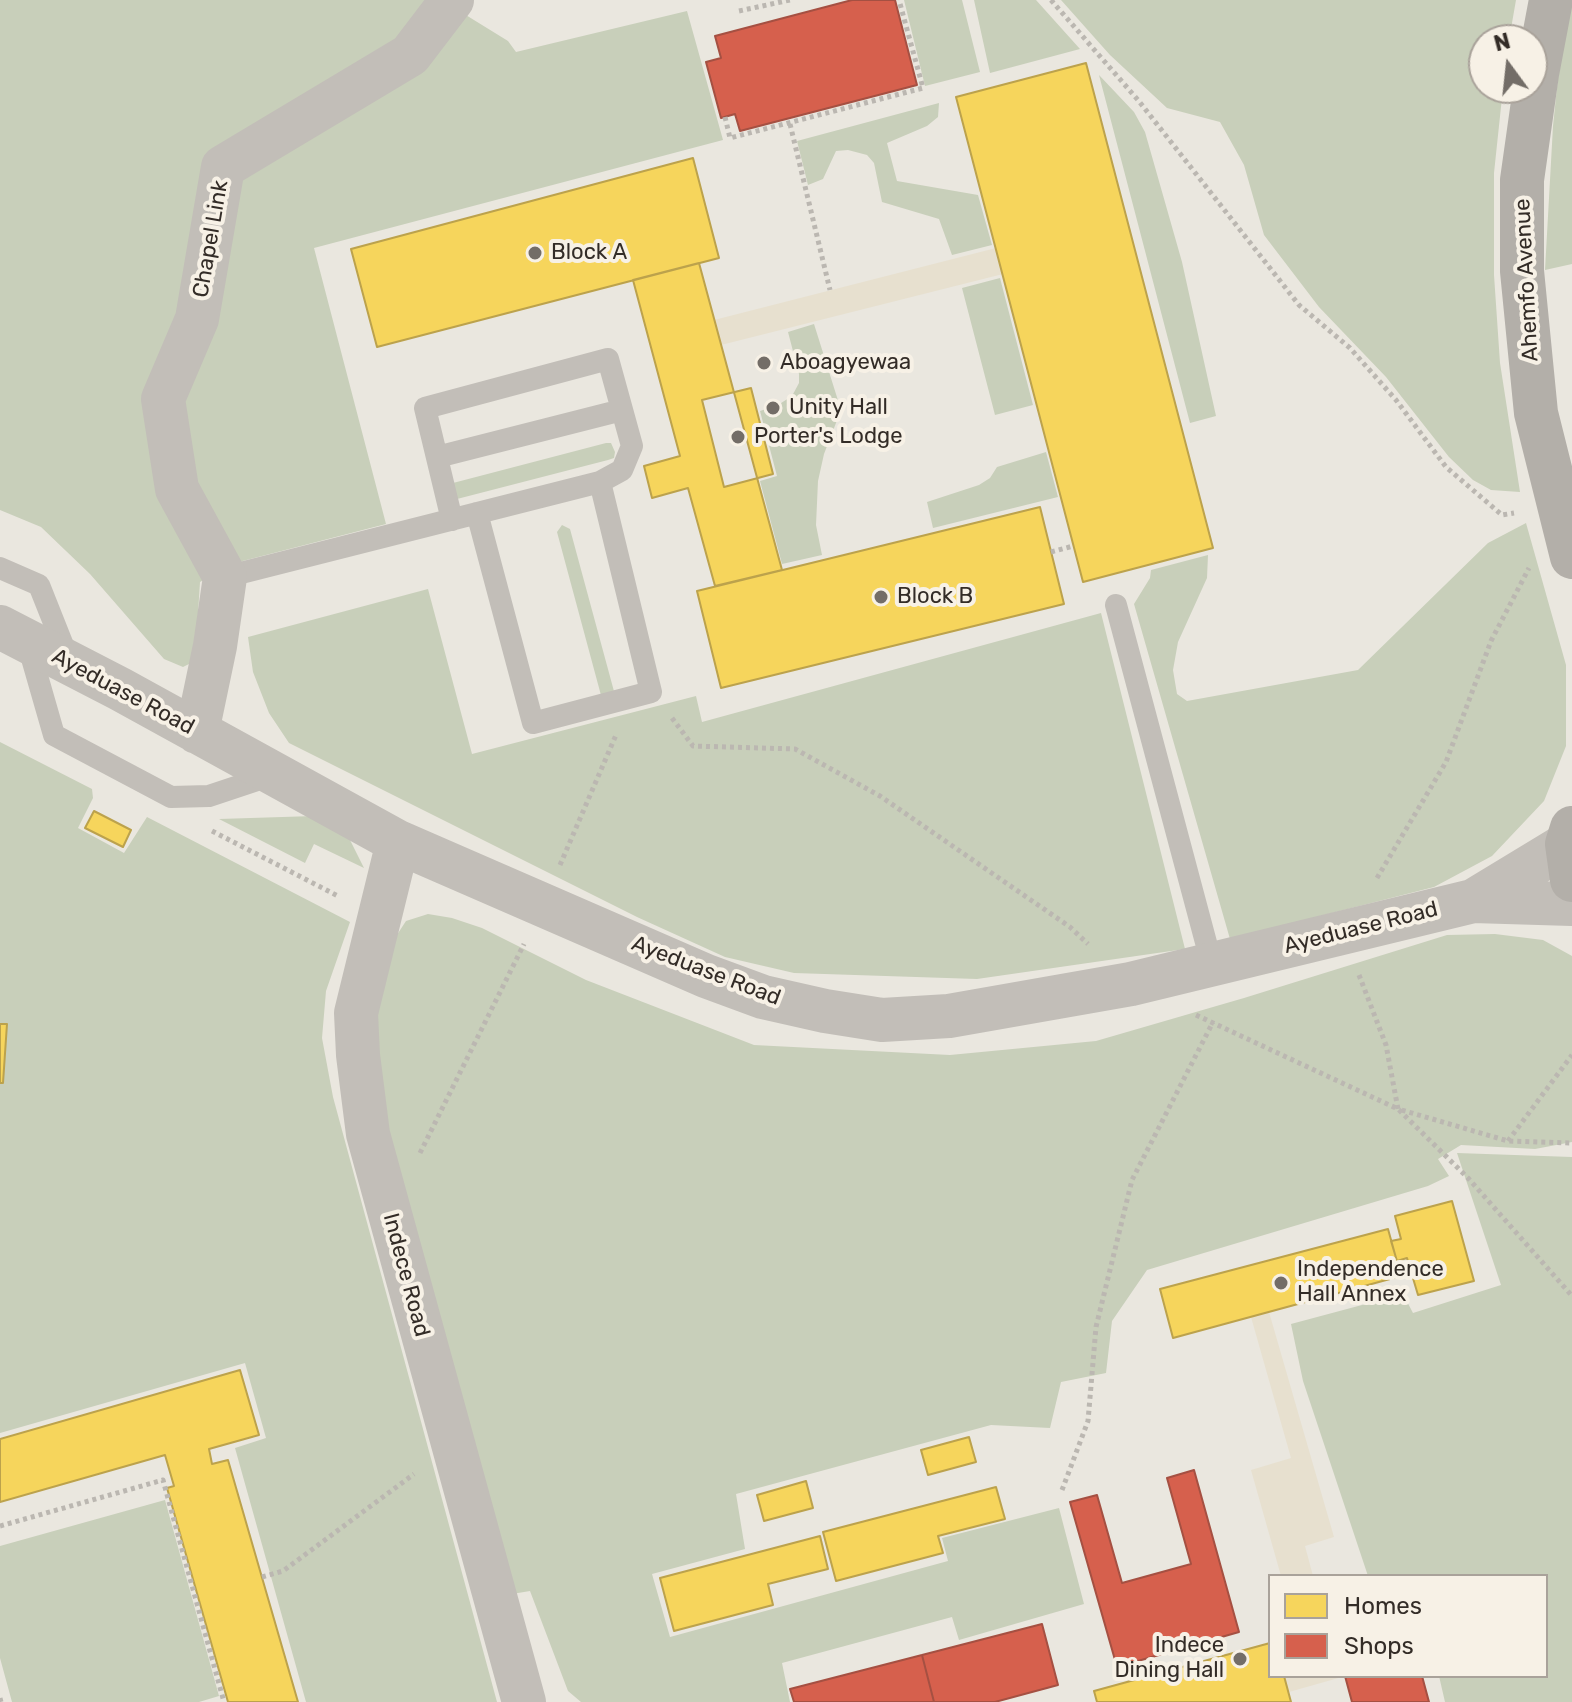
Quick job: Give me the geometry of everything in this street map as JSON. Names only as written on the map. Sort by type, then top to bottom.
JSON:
[{"type":"street","name":"Chapel Link","points":[[225,577],[177,489],[163,399],[197,319],[223,167],[410,55],[452,0]]},
{"type":"street","name":"Ahemfo Avenue","points":[[1551,0],[1522,180],[1522,271],[1536,413],[1572,557]]},
{"type":"street","points":[[197,732],[215,646],[225,577]]},
{"type":"street","name":"Ayeduase Road","points":[[13,634],[398,842],[706,976],[763,997],[882,1020],[949,1016],[1131,984],[1343,933],[1473,901],[1570,851]]},
{"type":"street","name":"Indece Road","points":[[398,842],[356,1013],[368,1134],[524,1702]]},
{"type":"street","name":"Ayeduase Road","points":[[1473,901],[1572,904]]},
{"type":"lane","points":[[225,577],[452,520],[600,482],[622,470],[632,446],[608,359],[425,408],[452,520]]},
{"type":"lane","points":[[437,457],[622,410]]},
{"type":"lane","points":[[477,513],[533,723],[642,695],[600,482]]},
{"type":"lane","points":[[0,568],[39,585],[70,663]]},
{"type":"lane","points":[[1116,605],[1212,965]]},
{"type":"lane","points":[[13,634],[54,735],[171,797],[209,796],[274,774]]},
{"type":"path","points":[[739,11],[790,0]]},
{"type":"path","points":[[725,117],[730,138],[923,88],[899,0]]},
{"type":"path","points":[[1051,0],[1138,100],[1299,305],[1359,359],[1396,400],[1446,467],[1502,515],[1560,507]]},
{"type":"path","points":[[790,123],[830,290]]},
{"type":"path","points":[[1560,507],[1491,641],[1446,762],[1343,933],[1386,1045],[1398,1109],[1468,1178],[1572,1296]]},
{"type":"path","points":[[1051,552],[1073,546]]},
{"type":"path","points":[[417,1161],[642,695],[693,746],[795,749],[880,796],[1070,927],[1131,984]]},
{"type":"path","points":[[200,825],[379,916]]},
{"type":"path","points":[[1191,1012],[1398,1109],[1508,1141],[1572,1143]]},
{"type":"path","points":[[1062,1490],[1088,1421],[1096,1327],[1132,1180],[1213,1022]]},
{"type":"path","points":[[1508,1141],[1572,1055]]},
{"type":"path","points":[[262,1577],[283,1571],[454,1445]]},
{"type":"path","points":[[0,1526],[163,1480],[224,1702]]},
{"type":"green space","points":[[0,0],[448,0],[448,4],[508,41],[516,52],[687,11],[723,140],[314,248],[386,524],[231,564],[200,582],[195,661],[183,667],[164,659],[90,574],[41,527],[0,510]]},
{"type":"green space","points":[[904,0],[962,0],[980,72],[925,86]]},
{"type":"green space","points":[[974,0],[1036,0],[1080,49],[990,73]]},
{"type":"green space","points":[[1061,0],[1516,0],[1512,24],[1468,24],[1468,104],[1501,104],[1494,173],[1494,275],[1500,363],[1520,492],[1491,490],[1473,480],[1449,457],[1386,377],[1319,307],[1264,235],[1244,165],[1220,122],[1167,108],[1110,55]]},
{"type":"green space","points":[[1566,0],[1572,0],[1572,264],[1545,270],[1553,126]]},
{"type":"green space","points":[[1099,75],[1134,112],[1145,132],[1182,262],[1216,416],[1190,423]]},
{"type":"green space","points":[[939,103],[938,117],[927,126],[887,143],[897,181],[978,195],[992,245],[952,255],[939,219],[882,202],[874,163],[867,155],[848,150],[836,151],[823,179],[808,185],[797,141]]},
{"type":"green space","points":[[1000,278],[1033,405],[995,415],[962,288]]},
{"type":"green space","points":[[814,324],[841,410],[824,454],[818,481],[816,525],[822,555],[782,564],[760,481],[777,476],[760,411],[792,396],[799,383],[799,374],[788,332]]},
{"type":"green space","points":[[611,443],[614,458],[457,499],[453,483]]},
{"type":"green space","points":[[1046,452],[1058,497],[933,528],[927,502],[979,485],[990,478],[997,467]]},
{"type":"green space","points":[[1526,523],[1566,665],[1566,746],[1544,801],[1492,856],[1434,887],[1230,939],[1134,604],[1150,578],[1151,570],[1208,555],[1207,578],[1178,642],[1173,670],[1177,694],[1187,701],[1358,670],[1488,543]]},
{"type":"green space","points":[[562,525],[570,529],[615,695],[602,699],[557,532]]},
{"type":"green space","points":[[428,589],[472,754],[696,696],[702,722],[1101,613],[1185,949],[977,979],[794,973],[725,957],[637,917],[289,743],[269,713],[253,672],[248,637]]},
{"type":"green space","points":[[0,742],[92,789],[93,798],[78,828],[124,853],[147,817],[350,922],[326,991],[322,1038],[333,1097],[497,1702],[306,1702],[235,1448],[266,1438],[245,1363],[0,1433]]},
{"type":"green space","points":[[314,816],[347,834],[364,868],[314,844],[305,863],[219,819]]},
{"type":"green space","points":[[428,914],[482,928],[586,980],[754,1045],[950,1055],[1096,1041],[1447,935],[1495,934],[1543,940],[1572,956],[1572,1142],[1535,1149],[1461,1145],[1438,1159],[1449,1176],[1428,1186],[1147,1270],[1112,1321],[1106,1373],[1061,1382],[1050,1428],[991,1425],[736,1494],[745,1549],[652,1574],[670,1637],[948,1561],[942,1538],[1059,1508],[1084,1604],[959,1640],[952,1617],[782,1663],[790,1702],[581,1702],[568,1691],[530,1591],[512,1594],[371,1079],[376,967],[406,921]]},
{"type":"green space","points":[[1457,1153],[1572,1157],[1572,1702],[1445,1702],[1439,1678],[1548,1678],[1548,1574],[1367,1574],[1303,1381],[1291,1324],[1403,1294],[1413,1313],[1501,1285]]},
{"type":"green space","points":[[165,1500],[219,1696],[199,1702],[12,1702],[0,1658],[0,1546]]},
{"type":"shaded area","points":[[996,248],[1003,274],[721,345],[714,320]]},
{"type":"shaded area","points":[[1269,1312],[1334,1537],[1305,1546],[1312,1574],[1280,1574],[1251,1470],[1291,1458],[1251,1317]]},
{"type":"shaded area","points":[[1285,1678],[1338,1678],[1289,1692]]},
{"type":"building: Homes","points":[[1086,63],[1213,548],[1083,582],[956,97]]},
{"type":"building: Homes","name":"Block A","points":[[693,158],[719,258],[377,347],[351,249]]},
{"type":"building: Homes","points":[[699,263],[782,570],[715,586],[688,488],[652,498],[644,466],[680,456],[633,280]]},
{"type":"building: Homes","name":"Porter's Lodge","points":[[751,388],[773,474],[724,487],[702,400]]},
{"type":"building: Homes","name":"Block B","points":[[1040,507],[1064,604],[721,688],[697,591]]},
{"type":"building: Homes","points":[[94,811],[131,830],[123,847],[85,828]]},
{"type":"building: Homes","points":[[0,1024],[7,1024],[3,1083],[0,1083]]},
{"type":"building: Homes","points":[[1452,1201],[1474,1281],[1418,1295],[1407,1258],[1397,1261],[1391,1241],[1401,1239],[1395,1216]]},
{"type":"building: Homes","name":"Independence Hall Annex","points":[[1388,1229],[1401,1276],[1173,1338],[1160,1289]]},
{"type":"building: Homes","points":[[240,1370],[259,1435],[209,1449],[212,1464],[228,1460],[298,1702],[228,1702],[167,1488],[174,1486],[165,1455],[0,1502],[0,1439]]},
{"type":"building: Homes","points":[[969,1437],[976,1462],[928,1475],[921,1450]]},
{"type":"building: Homes","points":[[806,1481],[813,1508],[764,1521],[757,1495]]},
{"type":"building: Homes","points":[[996,1487],[1005,1519],[938,1536],[943,1553],[836,1581],[823,1532]]},
{"type":"building: Homes","points":[[820,1536],[828,1569],[768,1584],[773,1605],[674,1631],[660,1578]]},
{"type":"building: Homes","name":"Indece Dining Hall","points":[[1268,1644],[1268,1678],[1285,1678],[1291,1702],[1097,1702],[1094,1691]]},
{"type":"building: Shops","points":[[852,0],[895,0],[917,85],[740,131],[735,114],[721,118],[706,62],[721,58],[715,36]]},
{"type":"building: Shops","points":[[1194,1470],[1239,1632],[1117,1667],[1070,1502],[1097,1495],[1122,1583],[1191,1564],[1167,1478]]},
{"type":"building: Shops","points":[[1042,1624],[1058,1685],[995,1702],[934,1702],[922,1655]]},
{"type":"building: Shops","points":[[922,1655],[934,1702],[794,1702],[790,1689]]},
{"type":"building: Shops","points":[[1346,1678],[1423,1678],[1429,1702],[1352,1702]]},
{"type":"place","name":"Block A","points":[[535,253]]},
{"type":"place","name":"Aboagyewaa","points":[[764,363]]},
{"type":"place","name":"Unity Hall","points":[[773,408]]},
{"type":"place","name":"Porter's Lodge","points":[[738,437]]},
{"type":"place","name":"Block B","points":[[881,597]]},
{"type":"place","name":"Independence Hall Annex","points":[[1281,1283]]},
{"type":"place","name":"Indece Dining Hall","points":[[1240,1659]]}]
